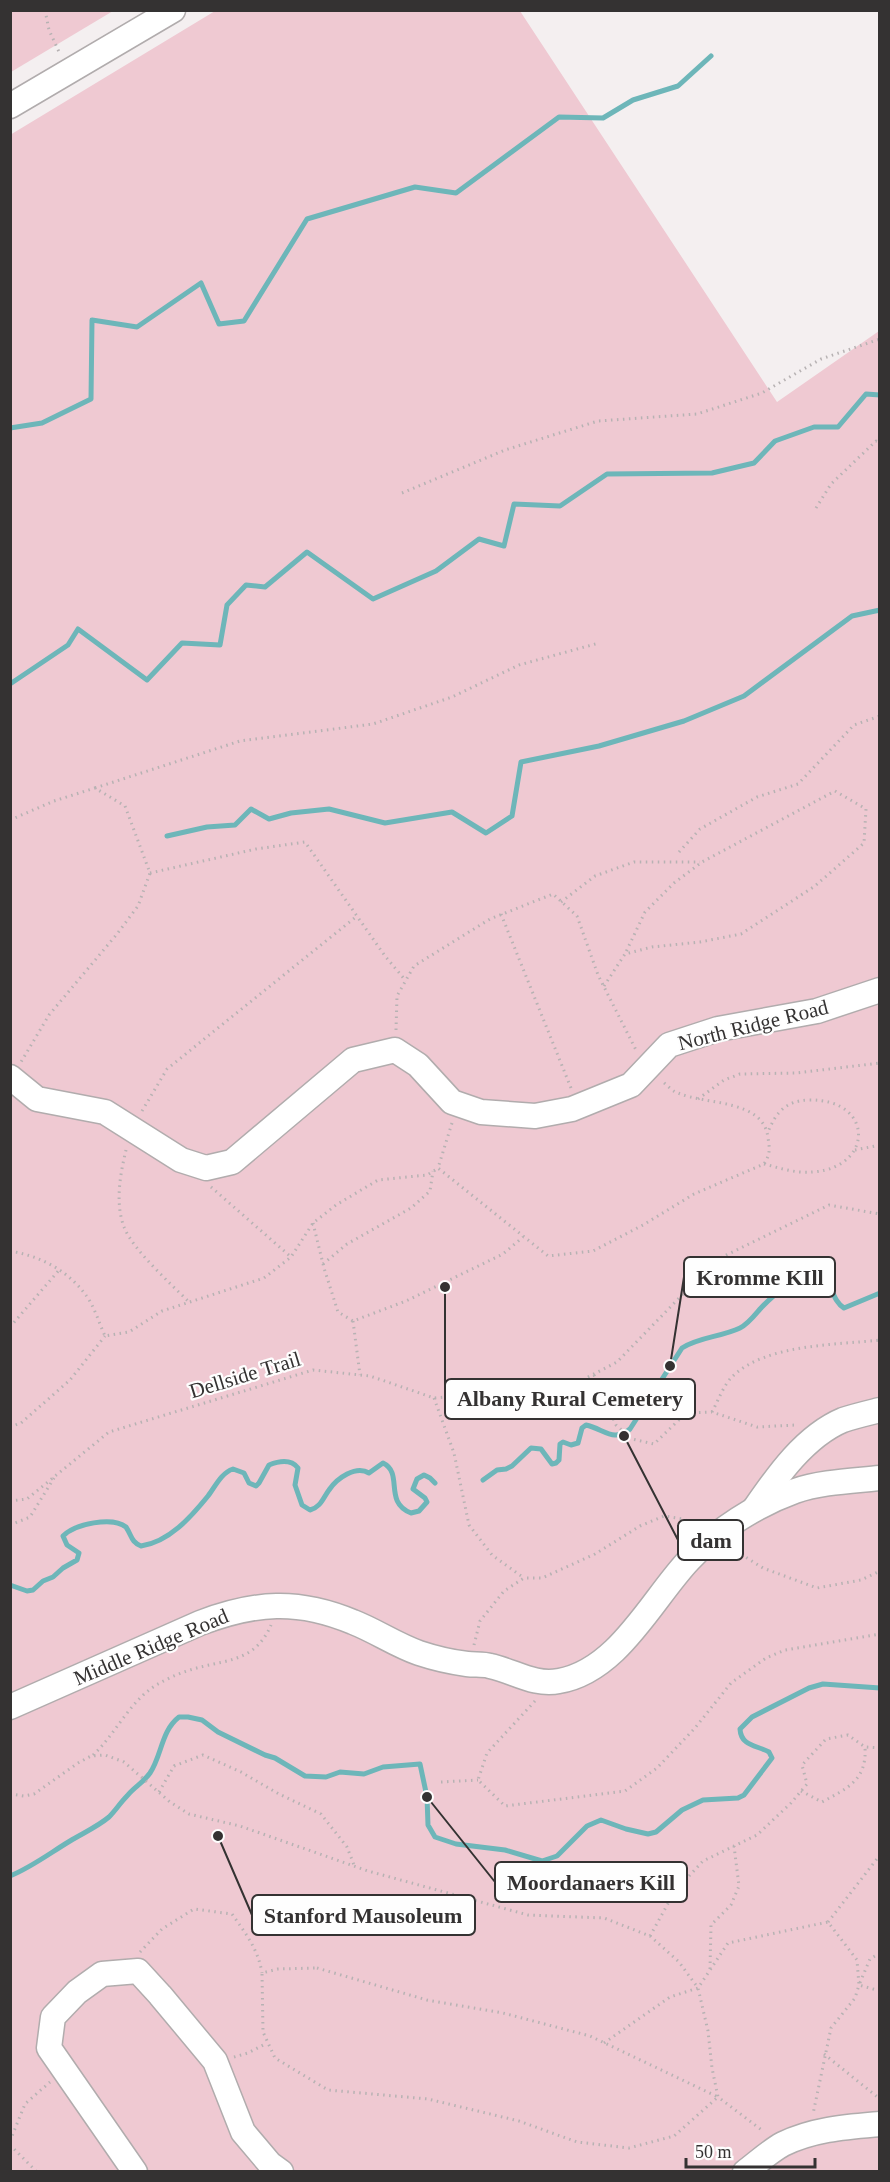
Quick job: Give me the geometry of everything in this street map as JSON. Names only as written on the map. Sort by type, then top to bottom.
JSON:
[{"type":"street","points":[[10,106],[173,10]]},
{"type":"street","name":"North Ridge Road","points":[[395,1050],[418,1065],[452,1102],[481,1112],[535,1116],[578,1106],[631,1085],[669,1045],[718,1029],[817,1011],[879,990]]},
{"type":"street","points":[[11,1078],[37,1098],[105,1112],[181,1160],[206,1168],[232,1162],[353,1060],[395,1050]]},
{"type":"street","name":"Middle Ridge Road","points":[[754,1510],[780,1473],[816,1438],[841,1421],[879,1410]]},
{"type":"street","name":"Middle Ridge Road","points":[[10,1707],[200,1623],[244,1608],[277,1606],[335,1615],[419,1653],[469,1664],[488,1665],[543,1683],[573,1678],[609,1655],[626,1638],[689,1560],[714,1537],[754,1510],[795,1491],[879,1478]]},
{"type":"street","points":[[135,2172],[49,2048],[53,2017],[77,1992],[102,1974],[138,1971],[215,2061],[243,2132],[270,2164],[281,2172]]},
{"type":"street","points":[[745,2172],[781,2145],[812,2132],[879,2124]]},
{"type":"path","points":[[45,10],[49,30],[68,72]]},
{"type":"path","points":[[402,493],[505,450],[598,421],[698,414],[762,393],[821,359],[879,339]]},
{"type":"path","points":[[816,508],[831,484],[876,441],[879,443]]},
{"type":"path","points":[[10,820],[54,801],[240,741],[373,724],[452,698],[519,665],[599,643]]},
{"type":"path","points":[[679,852],[700,829],[757,797],[798,784],[854,725],[879,716]]},
{"type":"path","points":[[11,1078],[49,1015],[138,906],[150,873],[125,806],[95,788]]},
{"type":"path","points":[[604,986],[625,954],[645,912],[674,883],[702,862],[835,791],[866,809],[864,843],[815,886],[741,934],[700,942],[652,947],[625,954]]},
{"type":"path","points":[[150,873],[256,849],[305,842],[385,956],[406,981]]},
{"type":"path","points":[[561,902],[595,876],[634,862],[702,862]]},
{"type":"path","points":[[395,1050],[397,996],[414,966],[490,918],[553,894],[577,916],[604,986],[647,1069],[676,1093],[748,1110],[760,1118],[768,1133]]},
{"type":"path","points":[[501,914],[578,1106]]},
{"type":"path","points":[[188,1302],[145,1257],[124,1228],[118,1200],[121,1168],[131,1128],[167,1069],[357,916]]},
{"type":"path","points":[[699,1099],[724,1080],[740,1074],[796,1073],[879,1063]]},
{"type":"path","points":[[438,1168],[548,1256],[594,1251],[694,1194],[764,1164],[769,1157],[768,1133],[773,1120],[783,1107],[803,1101],[818,1100],[846,1110],[855,1120],[859,1132],[859,1143],[845,1161],[821,1170],[801,1172],[764,1164]]},
{"type":"path","points":[[10,1427],[21,1423],[70,1380],[105,1336],[129,1332],[162,1311],[264,1278],[291,1257],[313,1223],[336,1205],[378,1180],[427,1175],[438,1168],[457,1104]]},
{"type":"path","points":[[855,1150],[879,1145]]},
{"type":"path","points":[[323,1264],[347,1244],[411,1208],[430,1191],[433,1171]]},
{"type":"path","points":[[206,1183],[291,1257]]},
{"type":"path","name":"Dellside Trail","points":[[10,1502],[27,1499],[109,1432],[313,1370],[370,1376],[434,1398],[569,1387],[617,1362],[716,1260],[829,1205],[879,1214]]},
{"type":"path","points":[[313,1223],[338,1312],[353,1321]]},
{"type":"path","points":[[353,1321],[406,1301],[503,1254],[523,1237]]},
{"type":"path","points":[[10,1251],[30,1254],[60,1269],[86,1294],[105,1336]]},
{"type":"path","points":[[10,1327],[60,1269]]},
{"type":"path","points":[[353,1321],[360,1375]]},
{"type":"path","points":[[712,1412],[731,1377],[748,1364],[795,1348],[879,1340]]},
{"type":"path","points":[[594,1375],[616,1425],[632,1439],[654,1444],[686,1413],[712,1412],[757,1427],[803,1425]]},
{"type":"path","points":[[434,1398],[454,1453],[469,1525],[492,1555],[525,1578]]},
{"type":"path","points":[[10,1524],[30,1517],[57,1474]]},
{"type":"path","points":[[469,1664],[480,1621],[504,1591],[525,1578],[542,1578],[595,1554],[640,1526],[664,1516],[683,1519],[698,1526],[763,1568],[817,1588],[861,1580],[879,1571]]},
{"type":"path","points":[[10,1794],[24,1796],[34,1794],[91,1756],[106,1743],[133,1707],[155,1686],[188,1670],[232,1660],[257,1647],[267,1634],[277,1606]]},
{"type":"path","points":[[441,1782],[478,1780],[506,1806],[625,1791],[657,1768],[695,1728],[730,1683],[766,1658],[785,1650],[879,1634]]},
{"type":"path","points":[[478,1780],[487,1753],[534,1704],[543,1683]]},
{"type":"path","points":[[650,1936],[675,1891],[703,1861],[757,1835],[801,1791],[807,1784],[802,1765],[826,1739],[848,1735],[865,1747],[879,1748]]},
{"type":"path","points":[[801,1791],[822,1802],[850,1787],[866,1764],[865,1747]]},
{"type":"path","points":[[159,1792],[174,1766],[203,1755],[321,1814],[347,1847],[354,1865]]},
{"type":"path","points":[[91,1756],[114,1757],[137,1773],[170,1802],[189,1814],[240,1826],[354,1865],[528,1915],[603,1918],[650,1936],[679,1962],[698,1988],[708,2031],[718,2097]]},
{"type":"path","points":[[710,1970],[711,1925],[731,1905],[740,1886],[734,1846]]},
{"type":"path","points":[[604,2043],[670,1997],[698,1988],[728,1943],[828,1922],[879,1855]]},
{"type":"path","points":[[138,1971],[138,1954],[162,1929],[194,1909],[232,1914],[253,1944],[260,1960],[263,2032],[275,2058],[328,2090],[428,2099],[519,2121],[577,2142],[629,2148],[674,2136],[718,2097]]},
{"type":"path","points":[[828,1922],[857,1960],[859,1985]]},
{"type":"path","points":[[812,2132],[824,2054],[831,2028],[855,1998],[870,1959],[879,1953]]},
{"type":"path","points":[[262,1973],[278,1969],[317,1968],[427,2000],[503,2013],[590,2036],[718,2097],[781,2145]]},
{"type":"path","points":[[859,1985],[879,1991]]},
{"type":"path","points":[[215,2061],[248,2053],[267,2042]]},
{"type":"path","points":[[824,2054],[879,2099]]},
{"type":"path","points":[[37,2172],[10,2143],[25,2104],[52,2081],[68,2075]]},
{"type":"shaded area","points":[[11,10],[113,10],[113,11],[11,72]]},
{"type":"shaded area","points":[[215,11],[520,11],[777,402],[879,331],[879,2171],[11,2171],[10,135]]},
{"type":"waterway","points":[[10,428],[42,423],[91,399],[92,320],[137,327],[201,283],[219,324],[244,321],[307,219],[415,187],[456,193],[559,117],[603,118],[633,100],[678,86],[711,56]]},
{"type":"waterway","points":[[10,684],[68,645],[78,629],[147,680],[182,643],[220,645],[227,605],[246,585],[265,587],[307,552],[373,599],[436,571],[479,539],[504,546],[514,504],[560,506],[607,474],[712,473],[754,463],[775,441],[814,427],[838,427],[866,394],[880,395]]},
{"type":"waterway","points":[[167,836],[207,827],[235,825],[251,809],[269,819],[291,813],[329,809],[385,823],[452,812],[486,833],[512,816],[521,762],[599,746],[684,721],[744,696],[852,616],[880,610]]},
{"type":"waterway","points":[[483,1480],[497,1470],[512,1466],[531,1448],[541,1449],[552,1464],[556,1463],[559,1460],[560,1444],[563,1442],[571,1445],[578,1443],[582,1428],[586,1425],[609,1434],[624,1433],[630,1429],[682,1348],[743,1326],[773,1296],[802,1278],[820,1274],[844,1308],[880,1293]]},
{"type":"waterway","points":[[10,1585],[27,1591],[33,1590],[43,1581],[53,1577],[77,1560],[79,1553],[67,1545],[63,1536],[85,1525],[103,1522],[120,1524],[126,1527],[133,1541],[141,1546],[161,1539],[187,1520],[222,1477],[233,1469],[244,1473],[249,1483],[256,1486],[269,1465],[281,1462],[292,1463],[298,1468],[295,1485],[302,1505],[310,1510],[319,1504],[332,1485],[342,1477],[358,1471],[369,1473],[383,1463],[392,1473],[398,1502],[411,1513],[419,1511],[427,1502],[413,1489],[417,1479],[424,1475],[435,1483]]},
{"type":"waterway","points":[[10,1876],[109,1817],[150,1773],[165,1736],[179,1717],[202,1720],[218,1732],[275,1758],[305,1776],[326,1777],[340,1772],[364,1774],[383,1767],[420,1764],[427,1797],[428,1825],[435,1837],[456,1844],[505,1850],[542,1861],[557,1856],[587,1826],[601,1820],[648,1834],[656,1832],[682,1810],[703,1800],[738,1798],[744,1795],[772,1758],[769,1752],[746,1742],[741,1735],[740,1729],[752,1717],[809,1688],[823,1684],[880,1688]]},
{"type":"place","name":"Albany Rural Cemetery","points":[[445,1287]]},
{"type":"place","name":"Kromme KIll","points":[[670,1366]]},
{"type":"place","name":"dam","points":[[624,1436]]},
{"type":"place","name":"Moordanaers Kill","points":[[427,1797]]},
{"type":"place","name":"Stanford Mausoleum","points":[[218,1836]]}]
